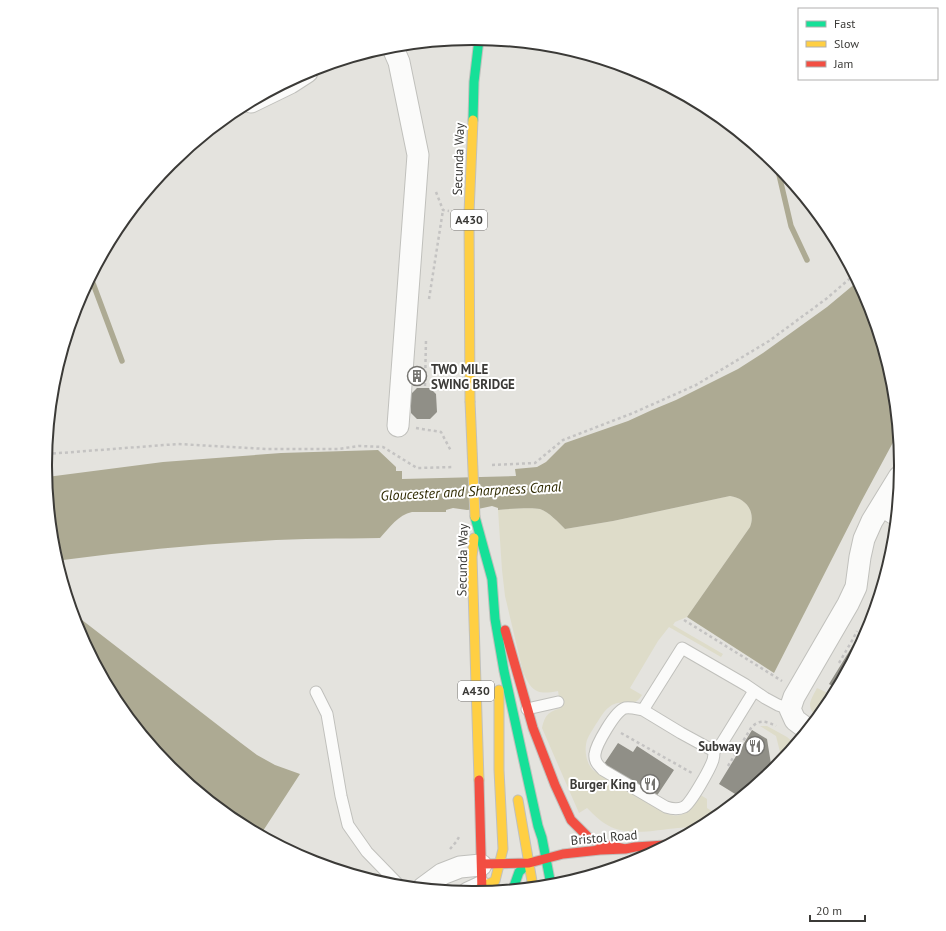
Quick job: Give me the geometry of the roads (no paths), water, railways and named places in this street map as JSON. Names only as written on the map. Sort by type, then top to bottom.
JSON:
[{"type":"main road","name":"Secunda Way","points":[[478,45],[474,82],[469,213],[470,401],[475,517],[472,557],[495,883]]},
{"type":"main road","name":"Secunda Way","points":[[475,517],[492,579],[495,619],[504,671],[546,858]]},
{"type":"main road","points":[[492,579],[533,728],[555,785],[571,820],[589,838],[607,845],[630,848],[638,852]]},
{"type":"main road","name":"A430","points":[[495,619],[499,696],[499,770],[503,850],[495,883]]},
{"type":"main road","name":"A430","points":[[499,696],[508,746]]},
{"type":"main road","points":[[516,791],[532,881]]},
{"type":"main road","name":"Bristol Road","points":[[495,883],[528,863],[546,858],[564,854],[600,850],[650,847]]},
{"type":"main road","name":"A430","points":[[546,858],[550,879]]},
{"type":"main road","points":[[495,883],[519,872],[528,863]]},
{"type":"street","points":[[395,52],[399,62],[418,155],[398,426]]},
{"type":"street","points":[[803,726],[795,720],[790,709],[794,697],[848,604],[856,587],[864,539],[872,521],[887,515],[892,498]]},
{"type":"street","points":[[429,883],[442,874],[460,867],[495,883]]},
{"type":"lane","points":[[643,710],[682,648],[765,698],[790,709]]},
{"type":"lane","points":[[714,750],[681,733],[643,710],[631,708],[618,712],[596,749],[595,755],[598,765],[603,770],[666,807],[679,809],[684,807],[689,802],[709,768],[713,759],[714,750],[722,743],[754,691]]},
{"type":"lane","points":[[316,692],[327,714],[341,796],[348,824],[367,852],[392,878]]},
{"type":"lane","points":[[527,709],[558,702]]},
{"type":"water","name":"Gloucester and Sharpness Canal","points":[[853,286],[871,330],[879,357],[890,411],[893,442],[774,673],[687,617],[750,527],[752,521],[751,511],[741,500],[730,496],[613,521],[565,529],[550,515],[543,510],[536,508],[498,510],[498,508],[492,506],[467,510],[453,508],[446,510],[446,512],[412,512],[402,516],[394,522],[380,538],[291,539],[212,544],[64,560],[56,520],[52,476],[163,462],[281,453],[378,450],[396,467],[396,471],[402,471],[402,479],[516,476],[515,469],[537,467],[546,462],[565,443],[628,421],[676,400],[738,369],[827,307]]},
{"type":"water","points":[[83,621],[257,755],[275,765],[300,774],[263,830],[239,815],[196,782],[157,743],[139,721],[109,676]]},
{"type":"waterway","points":[[780,178],[791,226],[807,260]]},
{"type":"waterway","points":[[94,285],[122,361]]},
{"type":"place","name":"TWO MILE SWING BRIDGE","points":[[417,376]]},
{"type":"place","name":"Subway","points":[[755,746]]},
{"type":"place","name":"Burger King","points":[[650,784]]}]
